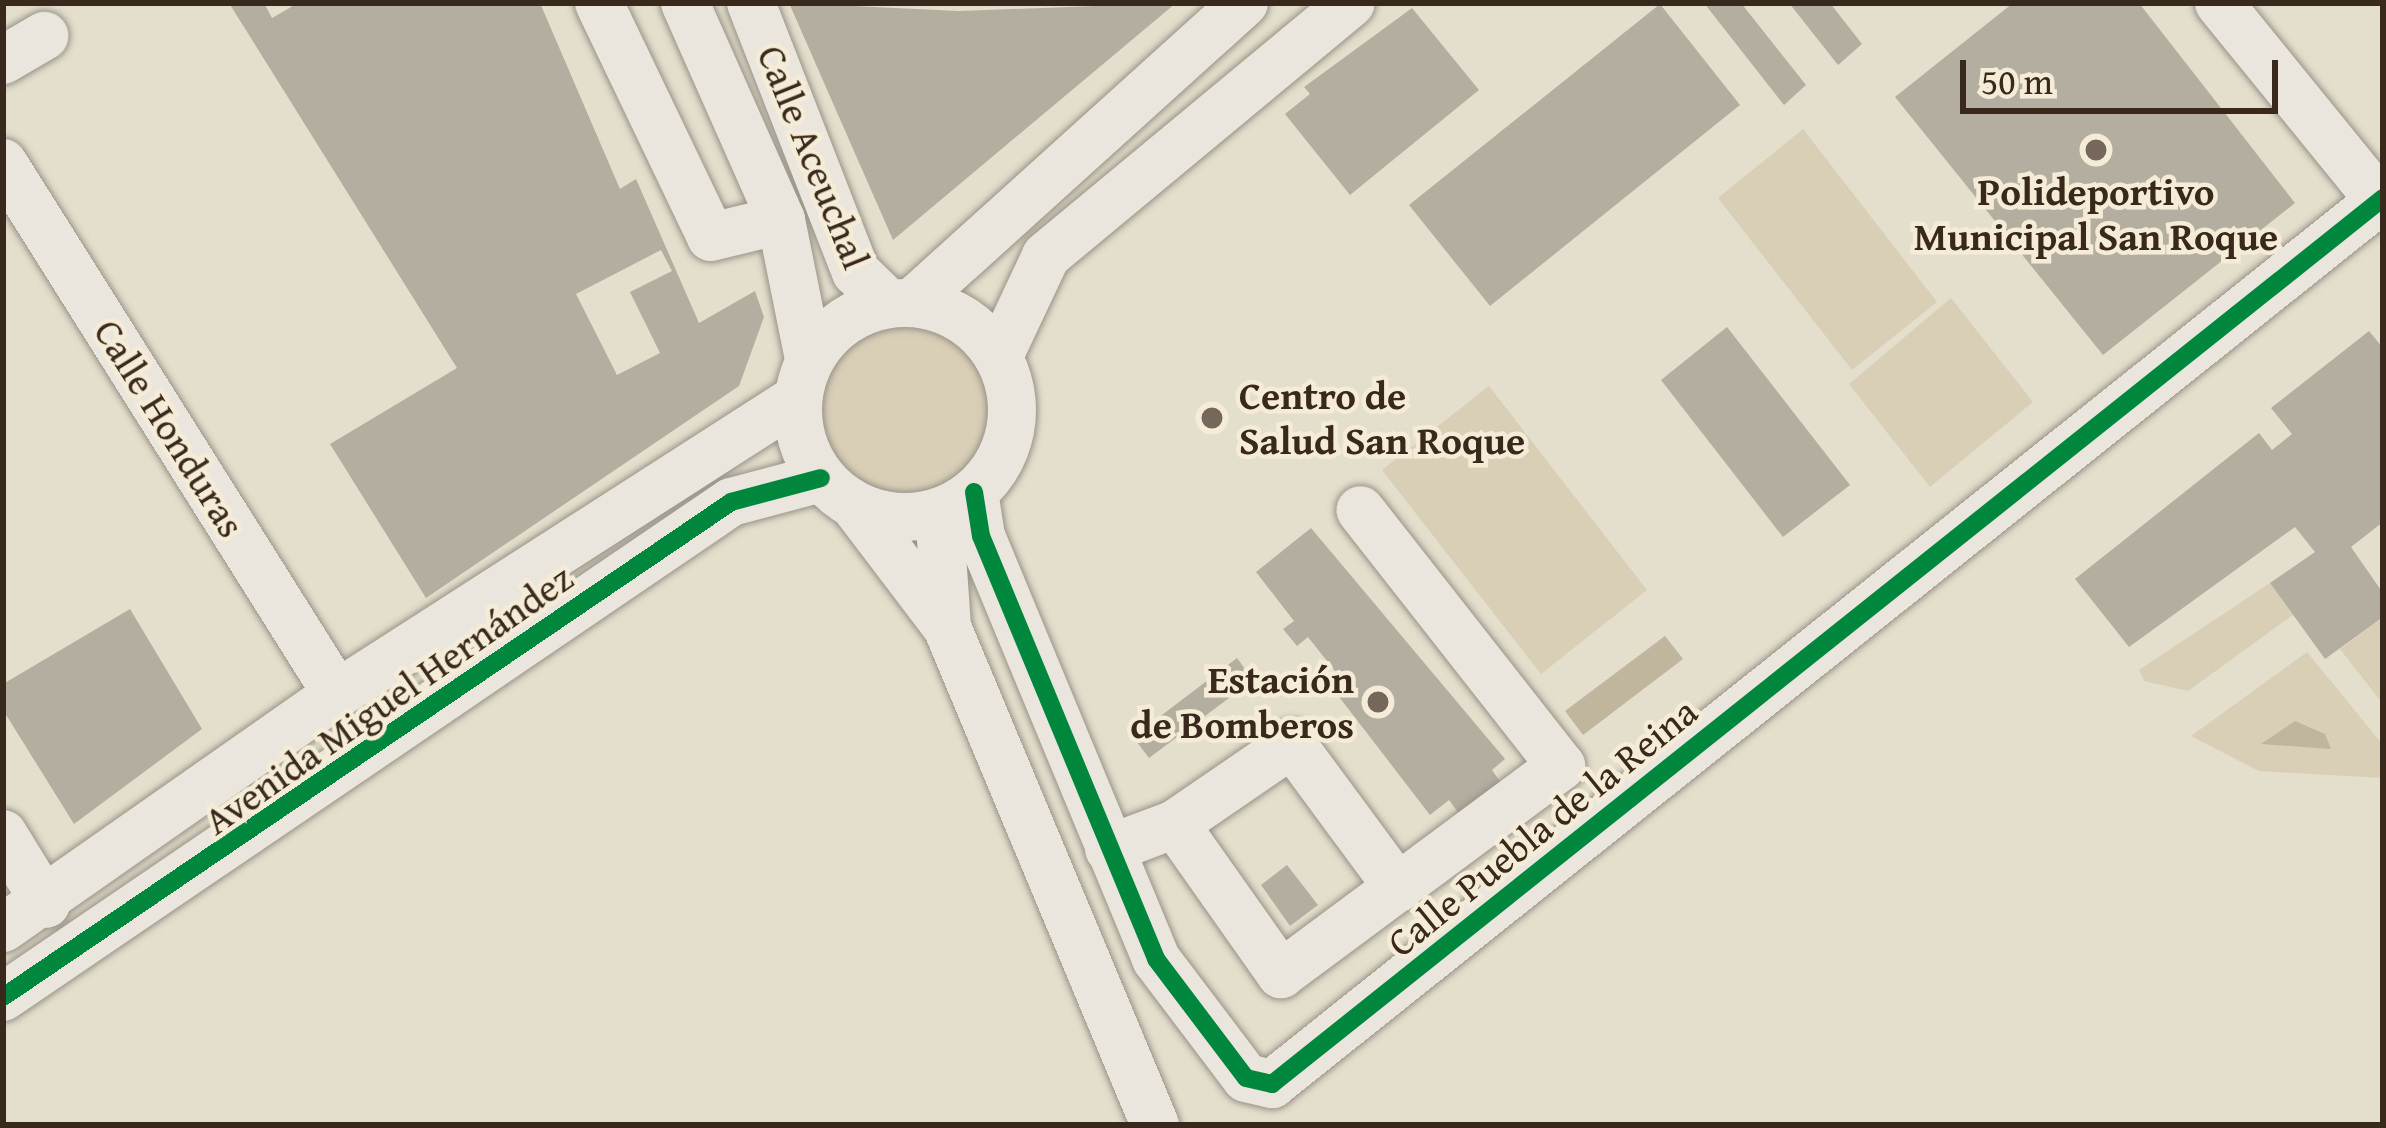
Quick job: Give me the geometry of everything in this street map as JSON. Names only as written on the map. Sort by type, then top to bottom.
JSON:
[{"type":"street","points":[[599,3],[711,237],[782,220]]},
{"type":"street","name":"Calle Aceuchal","points":[[685,3],[782,220],[804,379]]},
{"type":"street","name":"Calle Aceuchal","points":[[751,3],[856,272],[887,305]]},
{"type":"street","points":[[1155,1125],[946,627],[838,492],[804,379],[1244,3]]},
{"type":"street","points":[[946,627],[957,502],[1011,428],[999,356],[1046,256],[1352,3]]},
{"type":"street","points":[[2219,3],[2382,202]]},
{"type":"street","points":[[3,60],[44,36]]},
{"type":"street","name":"Calle Honduras","points":[[3,163],[337,694]]},
{"type":"street","name":"Calle Puebla de la Reina","points":[[957,502],[981,536],[1156,959],[1246,1078],[1272,1084],[2382,202]]},
{"type":"street","name":"Calle Aceuchal","points":[[782,220],[887,305]]},
{"type":"street","points":[[887,305],[948,310],[999,356]]},
{"type":"street","name":"Avenida Miguel Hernández","points":[[3,928],[46,904],[337,694],[804,379]]},
{"type":"street","points":[[838,492],[957,502]]},
{"type":"street","name":"Avenida Miguel Hernández","points":[[3,997],[731,502],[838,492]]},
{"type":"street","points":[[1175,824],[1281,974],[1561,766],[1360,510]]},
{"type":"street","points":[[1109,849],[1175,824],[1292,744],[1398,888]]},
{"type":"street","points":[[3,834],[46,904]]},
{"type":"shaded area","points":[[1803,129],[1937,302],[1852,370],[1718,198]]},
{"type":"shaded area","points":[[1951,298],[2033,402],[1930,487],[1849,384]]},
{"type":"shaded area","points":[[910,319],[944,326],[973,346],[993,375],[1000,409],[993,443],[973,472],[944,492],[910,499],[876,492],[847,472],[827,443],[820,409],[827,375],[847,346],[876,326]]},
{"type":"shaded area","points":[[1489,386],[1647,590],[1541,674],[1382,470]]},
{"type":"shaded area","points":[[2270,583],[2293,615],[2188,691],[2144,681],[2139,670]]},
{"type":"shaded area","points":[[2383,617],[2383,704],[2340,649]]},
{"type":"shaded area","points":[[1665,636],[1683,659],[1583,735],[1565,711]]},
{"type":"shaded area","points":[[2307,652],[2383,745],[2383,778],[2259,771],[2191,736]]},
{"type":"shaded area","points":[[2295,721],[2325,734],[2331,749],[2261,744]]},
{"type":"building","points":[[229,3],[264,3],[272,18],[298,3],[540,3],[620,189],[636,179],[699,323],[755,291],[764,317],[739,386],[426,598],[330,444],[457,368]],"holes":[[[661,250],[672,271],[630,292],[660,353],[617,375],[576,294]]]},
{"type":"building","points":[[789,3],[959,11],[1176,3],[893,240]]},
{"type":"building","points":[[1704,3],[1741,3],[1806,85],[1784,105]]},
{"type":"building","points":[[1789,3],[1830,3],[1862,44],[1838,65]]},
{"type":"building","name":"Polideportivo Municipal San Roque","points":[[2013,3],[2139,3],[2295,203],[2103,355],[1895,97]]},
{"type":"building","points":[[1660,4],[1740,105],[1490,306],[1409,205]]},
{"type":"building","points":[[1412,8],[1479,90],[1350,195],[1285,114],[1310,94],[1304,87]]},
{"type":"building","points":[[1727,327],[1850,485],[1783,537],[1661,380]]},
{"type":"building","points":[[2369,331],[2383,348],[2383,522],[2351,547],[2383,593],[2383,617],[2325,659],[2270,583],[2315,552],[2295,527],[2129,647],[2075,579],[2259,433],[2272,450],[2292,434],[2271,408]]},
{"type":"building","points":[[1311,528],[1505,759],[1492,770],[1501,783],[1460,815],[1449,800],[1430,815],[1333,689],[1343,681],[1308,637],[1297,646],[1283,629],[1294,621],[1256,572]]},
{"type":"building","points":[[130,609],[202,729],[74,824],[3,710],[3,684]]},
{"type":"building","points":[[1237,658],[1253,680],[1149,758],[1133,737]]},
{"type":"building","points":[[1287,865],[1318,905],[1290,926],[1261,885]]},
{"type":"cycle path","points":[[974,492],[981,536],[1156,959],[1246,1078],[1272,1084],[2383,198]]},
{"type":"cycle path","points":[[3,997],[731,502],[821,478]]},
{"type":"place","name":"Polideportivo Municipal San Roque","points":[[2096,150]]},
{"type":"place","name":"Centro de Salud San Roque","points":[[1212,418]]},
{"type":"place","name":"Estación de Bomberos","points":[[1378,702]]}]
